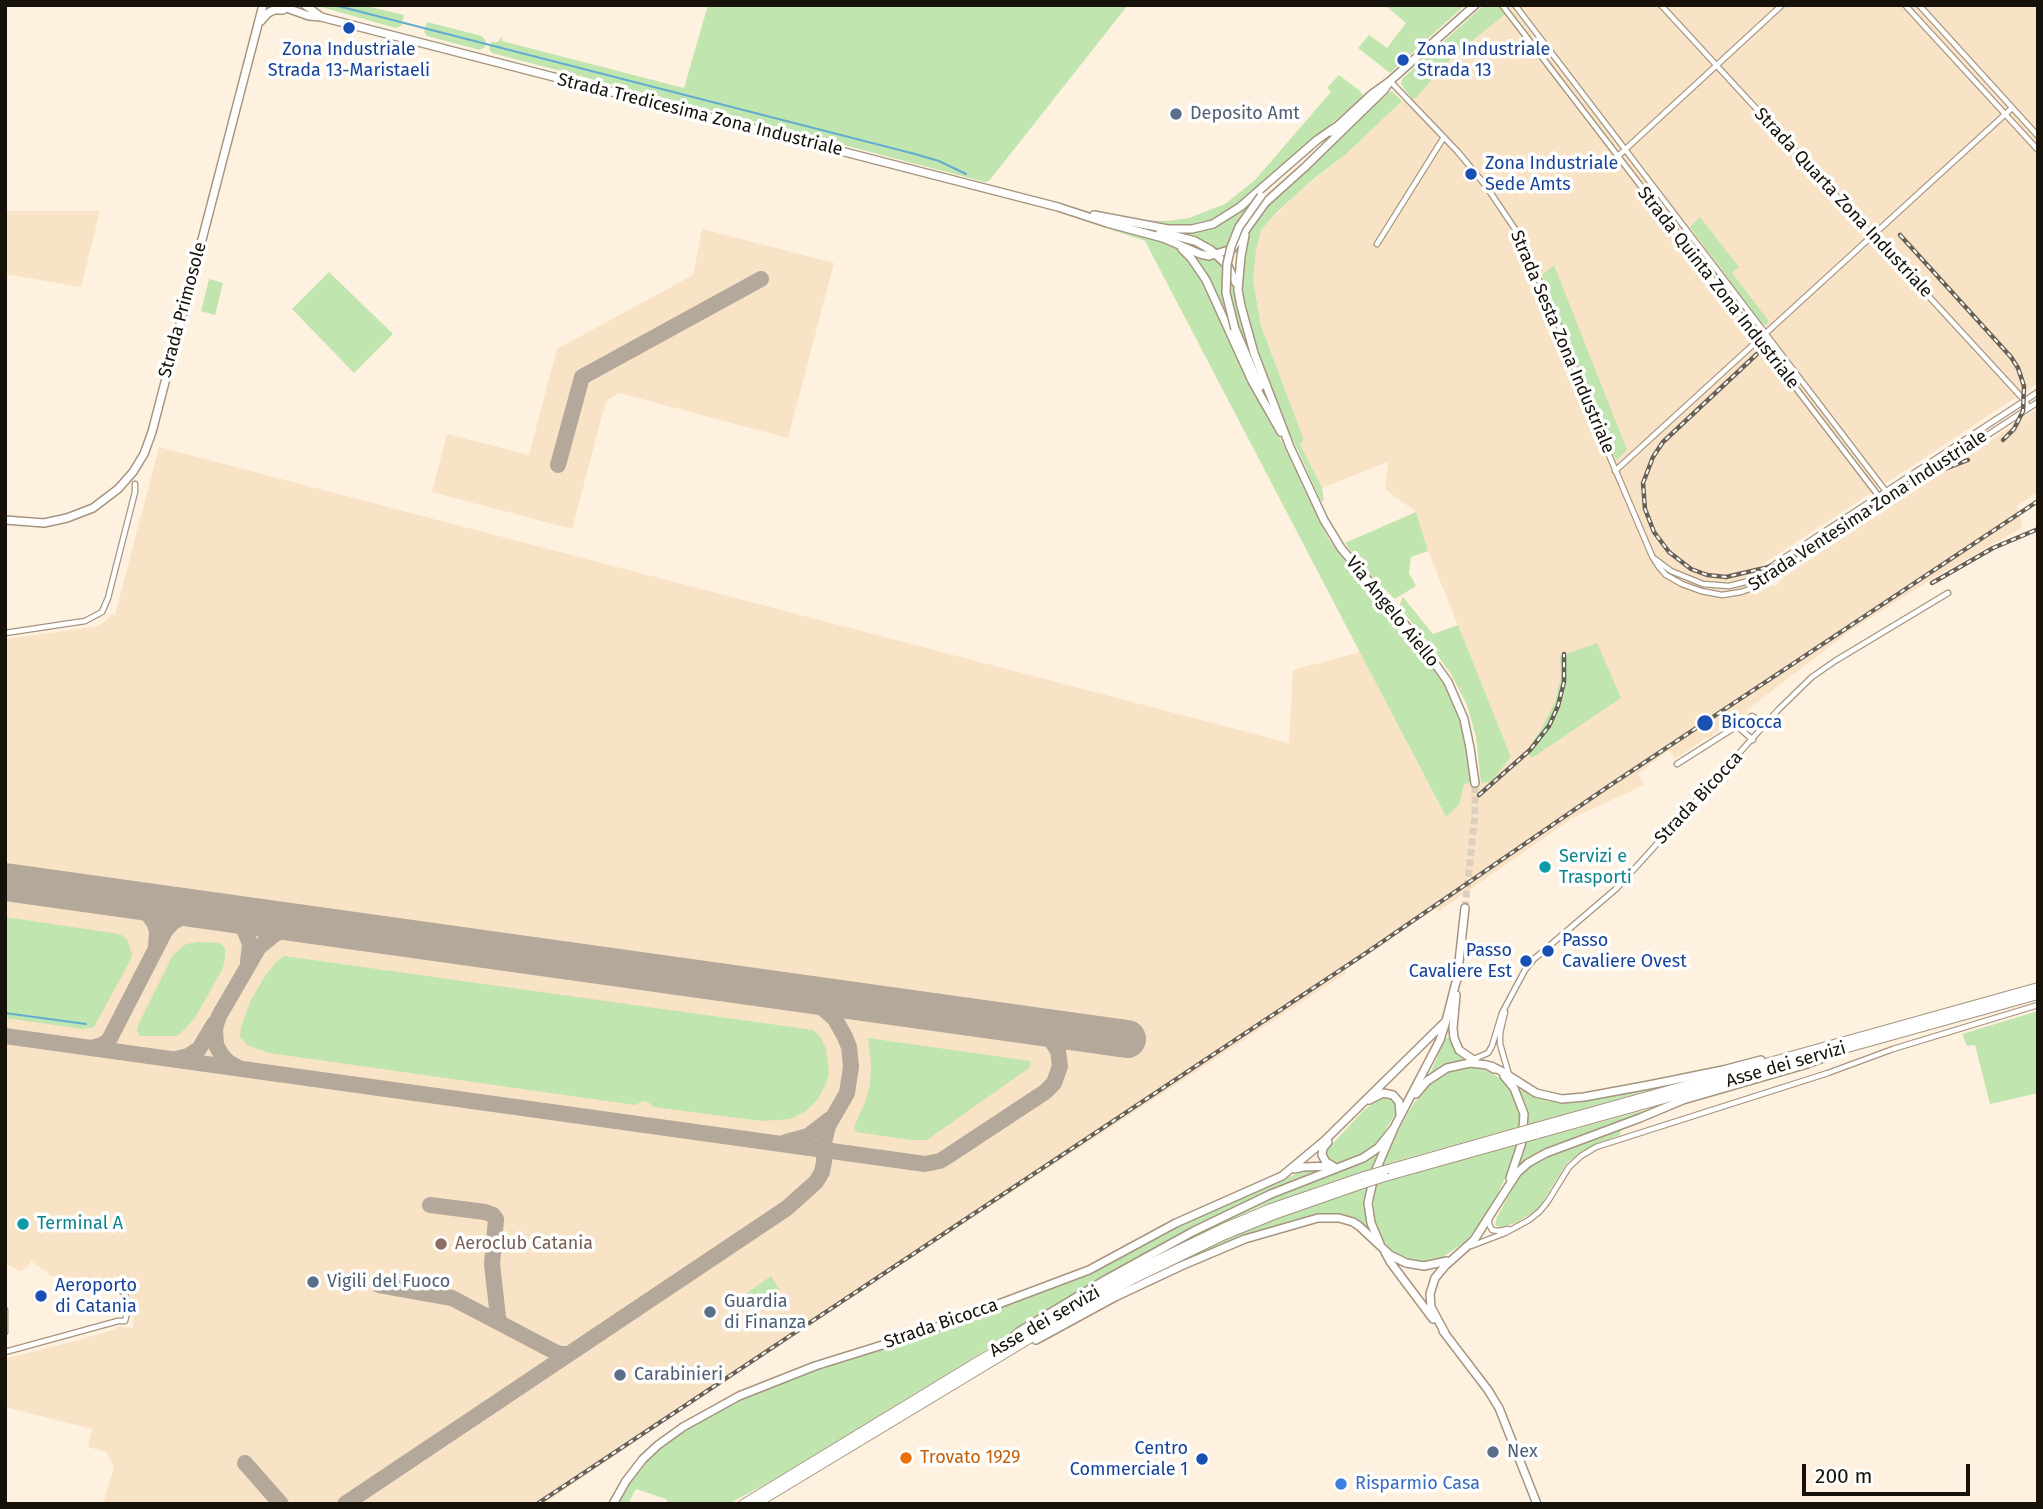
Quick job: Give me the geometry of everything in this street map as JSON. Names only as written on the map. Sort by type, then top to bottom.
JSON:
[{"type":"main road","name":"Strada Primosole","points":[[5,520],[44,523],[93,508],[118,489],[144,454],[263,5]]},
{"type":"main road","name":"Strada Tredicesima Zona Industriale","points":[[278,5],[288,10],[1079,213]]},
{"type":"main road","points":[[304,5],[321,17]]},
{"type":"main road","points":[[1279,429],[1235,329],[1226,293],[1227,264],[1239,227],[1261,196],[1371,94],[1390,81],[1475,5]]},
{"type":"main road","points":[[257,27],[268,13],[288,10]]},
{"type":"main road","points":[[1079,213],[1199,254],[1216,255],[1232,248],[1265,203],[1384,90],[1390,81]]},
{"type":"main road","points":[[1079,213],[1168,229],[1192,229],[1213,224],[1240,207],[1334,128]]},
{"type":"main road","points":[[1109,218],[1195,241],[1216,255],[1233,274],[1244,321],[1290,447]]},
{"type":"main road","points":[[1238,290],[1241,256],[1250,222]]},
{"type":"main road","points":[[1173,243],[1191,258],[1206,280],[1252,381],[1290,447]]},
{"type":"main road","name":"Via Angelo Aiello","points":[[1290,447],[1314,500],[1341,548],[1422,645],[1448,682],[1464,719],[1475,783]]},
{"type":"main road","points":[[1465,908],[1454,1038],[1459,1050],[1471,1060],[1509,1075],[1529,1090],[1544,1096],[1573,1098],[1796,1055]]},
{"type":"main road","points":[[1457,978],[1447,1021],[1375,1172],[1368,1203],[1371,1223],[1382,1248],[1399,1274],[1499,1408],[1537,1504]]},
{"type":"main road","name":"Asse dei servizi","points":[[1536,1131],[2038,987]]},
{"type":"main road","name":"Asse dei servizi","points":[[1536,1131],[2038,995]]},
{"type":"main road","points":[[1291,1170],[1447,1021]]},
{"type":"main road","points":[[1445,1333],[1432,1307],[1430,1294],[1435,1278],[1466,1248],[1489,1219],[1517,1173],[1528,1163],[1546,1153],[1683,1100],[1804,1065],[1856,1045]]},
{"type":"main road","points":[[1406,1105],[1437,1073],[1460,1064],[1480,1063]]},
{"type":"main road","points":[[1491,1066],[1514,1088],[1524,1114],[1524,1134],[1504,1192]]},
{"type":"main road","points":[[1363,1104],[1379,1094],[1388,1093],[1399,1102],[1399,1118]]},
{"type":"main road","points":[[1332,1166],[1326,1162],[1322,1151],[1344,1122]]},
{"type":"main road","points":[[993,1352],[1020,1331],[1167,1245],[1270,1194],[1343,1167],[1373,1151],[1394,1128]]},
{"type":"main road","points":[[1364,1180],[1536,1131]]},
{"type":"main road","points":[[1291,1170],[1303,1167],[1343,1167]]},
{"type":"main road","name":"Strada Bicocca","points":[[613,1504],[643,1458],[658,1445],[739,1395],[816,1366],[924,1332],[1089,1270],[1176,1223],[1291,1170]]},
{"type":"main road","name":"Asse dei servizi","points":[[743,1504],[993,1352],[1168,1253],[1271,1208],[1364,1180]]},
{"type":"main road","name":"Asse dei servizi","points":[[756,1504],[1104,1296],[1171,1260],[1274,1214],[1364,1180]]},
{"type":"main road","points":[[1019,1346],[1032,1342],[1181,1266],[1245,1239],[1307,1220],[1325,1217],[1346,1220],[1359,1226],[1398,1259],[1424,1266],[1442,1262],[1458,1254]]},
{"type":"street","name":"Strada Quinta Zona Industriale","points":[[1502,5],[1884,503]]},
{"type":"street","name":"Strada Quinta Zona Industriale","points":[[1515,5],[1891,498]]},
{"type":"street","name":"Strada Quarta Zona Industriale","points":[[1661,5],[2029,408]]},
{"type":"street","points":[[1617,156],[1783,5]]},
{"type":"street","points":[[1905,5],[2038,150]]},
{"type":"street","points":[[1919,5],[2038,136]]},
{"type":"street","points":[[1919,20],[1927,14]]},
{"type":"street","name":"Strada Sesta Zona Industriale","points":[[1390,81],[1444,137],[1492,194],[1527,250],[1615,471],[1652,556]]},
{"type":"street","points":[[1615,471],[2012,108]]},
{"type":"street","points":[[2025,136],[2033,130]]},
{"type":"street","points":[[1377,244],[1444,137]]},
{"type":"street","points":[[1640,187],[1648,180]]},
{"type":"street","name":"Strada Ventesima Zona Industriale","points":[[1652,556],[1681,576],[1703,584],[1720,586],[1749,581],[2038,392]]},
{"type":"street","name":"Strada Ventesima Zona Industriale","points":[[1652,556],[1673,580],[1701,591],[1722,594],[1749,590],[2038,402]]},
{"type":"street","points":[[1995,419],[2000,427]]},
{"type":"street","points":[[1824,426],[1831,420]]},
{"type":"street","points":[[1978,430],[1984,438]]},
{"type":"street","points":[[5,633],[85,621],[102,612],[132,505],[135,484]]},
{"type":"street","points":[[1783,559],[1788,566]]},
{"type":"street","name":"Strada Bicocca","points":[[1506,1005],[1525,970],[1534,960],[1617,888],[1779,709],[1812,677],[1948,593]]},
{"type":"street","points":[[1677,764],[1752,716],[1766,725]]},
{"type":"street","points":[[1737,726],[1753,740]]},
{"type":"street","points":[[1460,1064],[1488,1053],[1506,1005]]},
{"type":"street","points":[[1506,1005],[1500,1044],[1514,1088]]},
{"type":"street","points":[[1466,1248],[1516,1228],[1540,1211],[1569,1167],[1596,1147],[1828,1073],[1893,1049],[2038,1005]]},
{"type":"street","points":[[1489,1219],[1490,1227],[1495,1231],[1516,1228]]},
{"type":"street","points":[[5,1352],[125,1321],[128,1309],[125,1294],[106,1288]]},
{"type":"street","points":[[5,1310],[5,1332]]},
{"type":"shaded area","points":[[1499,5],[2038,5],[2038,383],[1745,574],[1756,594],[1772,585],[1775,587],[1785,576],[2038,408],[2038,492],[2017,506],[2023,527],[1935,577],[1850,631],[1747,710],[1748,712],[1707,739],[1675,759],[1669,750],[1638,774],[1644,785],[1573,818],[1439,911],[1436,908],[1345,969],[1346,973],[1328,985],[698,1398],[544,1504],[103,1504],[114,1467],[106,1452],[88,1447],[92,1429],[5,1407],[5,1359],[116,1329],[118,1326],[133,1328],[134,1304],[124,1284],[51,1276],[31,1261],[27,1268],[20,1271],[5,1263],[5,639],[99,626],[111,614],[115,615],[159,447],[1289,743],[1293,670],[1360,652],[1445,816],[1458,805],[1464,784],[1491,782],[1511,757],[1428,551],[1416,512],[1385,489],[1388,462],[1322,488],[1300,443],[1304,440],[1261,326],[1253,280],[1261,230],[1295,195],[1345,155],[1402,101],[1416,98],[1453,56],[1506,14]],"holes":[[[1560,656],[1621,698],[1526,751],[1555,702],[1561,676]]]},
{"type":"shaded area","points":[[5,211],[100,211],[81,287],[5,274]]},
{"type":"shaded area","points":[[702,229],[834,263],[788,438],[619,393],[606,401],[572,529],[432,492],[447,434],[529,455],[557,349],[693,275]]},
{"type":"green space","points":[[314,5],[362,5],[404,15],[401,26],[396,28]]},
{"type":"green space","points":[[708,5],[1128,5],[989,181],[985,182],[492,53],[489,49],[491,42],[498,42],[503,36],[502,41],[684,88]]},
{"type":"green space","points":[[1385,5],[1465,5],[1390,73],[1358,48],[1369,35],[1387,48],[1406,23]]},
{"type":"green space","points":[[1484,5],[1499,5],[1506,14],[1453,56],[1416,98],[1412,99],[1401,84],[1402,79]]},
{"type":"green space","points":[[427,22],[482,36],[486,41],[485,47],[480,50],[427,36],[424,32]]},
{"type":"green space","points":[[1339,75],[1363,96],[1233,210],[1201,225],[1167,227],[1140,220],[1167,221],[1189,218],[1225,204],[1255,180],[1331,92],[1327,88]]},
{"type":"green space","points":[[1392,91],[1402,101],[1345,155],[1278,211],[1261,230],[1256,251],[1253,280],[1261,326],[1304,440],[1300,444],[1322,488],[1324,501],[1321,501],[1275,400],[1248,327],[1241,288],[1246,239],[1258,215],[1268,204],[1382,97]]},
{"type":"green space","points":[[1254,198],[1238,221],[1227,250],[1216,253],[1168,232],[1195,231]]},
{"type":"green space","points":[[1700,217],[1739,267],[1732,273],[1768,320],[1768,324],[1762,324],[1690,227]]},
{"type":"green space","points":[[1079,219],[1174,246],[1204,279],[1328,538],[1356,576],[1431,661],[1455,704],[1473,783],[1464,784],[1459,805],[1446,817],[1145,241]]},
{"type":"green space","points":[[1188,251],[1216,256],[1233,278],[1242,322],[1258,374]]},
{"type":"green space","points":[[1554,265],[1627,450],[1616,460],[1542,275]]},
{"type":"green space","points":[[329,272],[393,334],[354,373],[292,309]]},
{"type":"green space","points":[[209,279],[223,283],[215,315],[201,311]]},
{"type":"green space","points":[[1416,512],[1428,551],[1411,557],[1409,573],[1416,586],[1395,599],[1368,573],[1345,543]]},
{"type":"green space","points":[[1403,597],[1433,634],[1458,625],[1511,757],[1491,782],[1481,783],[1476,737],[1467,705],[1451,674],[1399,607]]},
{"type":"green space","points":[[1597,643],[1621,698],[1532,758],[1526,752],[1555,702],[1561,676],[1560,656]]},
{"type":"green space","points":[[5,917],[113,933],[127,939],[132,954],[130,961],[94,1027],[83,1029],[5,1018]]},
{"type":"green space","points":[[220,943],[225,948],[225,957],[223,968],[195,1018],[176,1036],[140,1036],[137,1030],[139,1023],[173,955],[186,944]]},
{"type":"green space","points":[[284,956],[813,1030],[826,1049],[829,1073],[818,1099],[806,1111],[790,1119],[762,1121],[653,1107],[643,1101],[635,1105],[269,1053],[247,1045],[240,1037],[241,1027],[250,1002],[265,976]]},
{"type":"green space","points":[[2038,1011],[2038,1093],[1990,1104],[1975,1045],[1967,1046],[1962,1034]]},
{"type":"green space","points":[[1451,1036],[1457,1053],[1464,1060],[1429,1076],[1445,1039]]},
{"type":"green space","points":[[868,1038],[1031,1063],[1029,1068],[927,1140],[856,1132],[854,1127],[870,1084]]},
{"type":"green space","points":[[1464,1068],[1477,1068],[1503,1080],[1511,1089],[1519,1109],[1519,1139],[1511,1166],[1497,1195],[1481,1223],[1465,1242],[1443,1257],[1426,1261],[1413,1260],[1396,1254],[1381,1239],[1373,1215],[1374,1190],[1388,1149],[1412,1106],[1427,1087],[1442,1075]],"holes":[[[1511,1129],[1508,1147],[1384,1182],[1390,1163]]]},
{"type":"green space","points":[[1680,1081],[1538,1122],[1535,1140],[1664,1105],[1517,1169],[1524,1150],[1528,1124],[1527,1107],[1519,1089],[1547,1101],[1575,1102]]},
{"type":"green space","points":[[1382,1095],[1396,1101],[1397,1111],[1379,1141],[1368,1152],[1352,1160],[1332,1163],[1326,1157],[1326,1151],[1362,1112]]},
{"type":"green space","points":[[1621,1130],[1620,1135],[1595,1144],[1567,1163],[1538,1209],[1516,1223],[1501,1227],[1495,1225],[1520,1176],[1530,1166],[1551,1155]]},
{"type":"green space","points":[[1382,1147],[1366,1196],[1372,1234],[1341,1216],[1315,1215],[1243,1236],[1164,1269],[1276,1219],[1358,1190],[1363,1171],[1259,1207],[1159,1253],[1251,1206],[1361,1163]]},
{"type":"green space","points":[[1312,1169],[1326,1169],[1240,1205],[1123,1266],[826,1448],[728,1504],[669,1504],[666,1499],[636,1489],[628,1504],[616,1504],[627,1484],[664,1444],[738,1400],[817,1368],[927,1334],[1061,1285],[1109,1264],[1182,1223]]},
{"type":"green space","points":[[771,1276],[780,1290],[753,1309],[744,1295]]},
{"type":"waterway","points":[[334,5],[915,154],[939,161],[966,174]]},
{"type":"waterway","points":[[5,1013],[86,1024]]},
{"type":"taxiway","points":[[558,465],[582,377],[761,279]]},
{"type":"taxiway","points":[[111,897],[143,907],[155,924],[156,946]]},
{"type":"taxiway","points":[[92,1048],[109,1040],[165,931],[188,913],[210,911]]},
{"type":"taxiway","points":[[217,912],[234,918],[244,929],[250,944],[248,962]]},
{"type":"taxiway","points":[[239,1068],[228,1062],[216,1045],[215,1028],[219,1016],[259,947],[285,929],[311,925]]},
{"type":"taxiway","points":[[345,1504],[787,1208],[816,1182],[822,1172],[828,1126],[847,1093],[851,1067],[849,1047],[835,1019],[819,1005],[796,994],[776,990]]},
{"type":"taxiway","points":[[176,1059],[199,1049],[214,1024]]},
{"type":"taxiway","points":[[5,1036],[925,1164],[948,1156],[1045,1092],[1054,1083],[1060,1066],[1058,1051],[1047,1034],[1034,1026]]},
{"type":"taxiway","points":[[786,1142],[808,1136],[830,1119]]},
{"type":"taxiway","points":[[430,1205],[485,1212],[496,1219],[492,1264],[500,1323]]},
{"type":"taxiway","points":[[379,1285],[452,1298],[555,1352],[569,1354]]},
{"type":"taxiway","points":[[245,1463],[281,1504]]},
{"type":"runway","points":[[5,882],[1127,1039]]},
{"type":"tunnel","points":[[1465,908],[1475,815],[1475,783]]},
{"type":"railway","points":[[1900,235],[2018,368],[2024,386],[2023,411],[2014,429],[2003,440]]},
{"type":"railway","points":[[1757,354],[1663,442],[1653,457],[1643,483],[1645,509],[1654,532],[1669,552],[1691,569],[1707,575],[1726,577],[1782,564],[1908,483],[1968,460]]},
{"type":"railway","points":[[537,1504],[1366,953],[1606,788],[2038,501]]},
{"type":"railway","points":[[1932,583],[1993,548],[2038,529]]},
{"type":"railway","points":[[1479,795],[1530,750],[1549,726],[1564,682],[1564,654]]},
{"type":"place","name":"Zona Industriale Strada 13-Maristaeli","points":[[349,28]]},
{"type":"place","name":"Zona Industriale Strada 13","points":[[1403,60]]},
{"type":"place","name":"Deposito Amt","points":[[1176,114]]},
{"type":"place","name":"Zona Industriale Sede Amts","points":[[1471,174]]},
{"type":"place","name":"Bicocca","points":[[1705,723]]},
{"type":"place","name":"Servizi e Trasporti","points":[[1545,867]]},
{"type":"place","name":"Passo Cavaliere Ovest","points":[[1548,951]]},
{"type":"place","name":"Passo Cavaliere Est","points":[[1526,961]]},
{"type":"place","name":"Terminal A","points":[[23,1224]]},
{"type":"place","name":"Aeroclub Catania","points":[[441,1244]]},
{"type":"place","name":"Vigili del Fuoco","points":[[313,1282]]},
{"type":"place","name":"Aeroporto di Catania","points":[[41,1296]]},
{"type":"place","name":"Guardia di Finanza","points":[[710,1312]]},
{"type":"place","name":"Carabinieri","points":[[620,1375]]},
{"type":"place","name":"Nex","points":[[1493,1452]]},
{"type":"place","name":"Trovato 1929","points":[[906,1458]]},
{"type":"place","name":"Centro Commerciale 1","points":[[1202,1459]]},
{"type":"place","name":"Risparmio Casa","points":[[1341,1484]]}]
